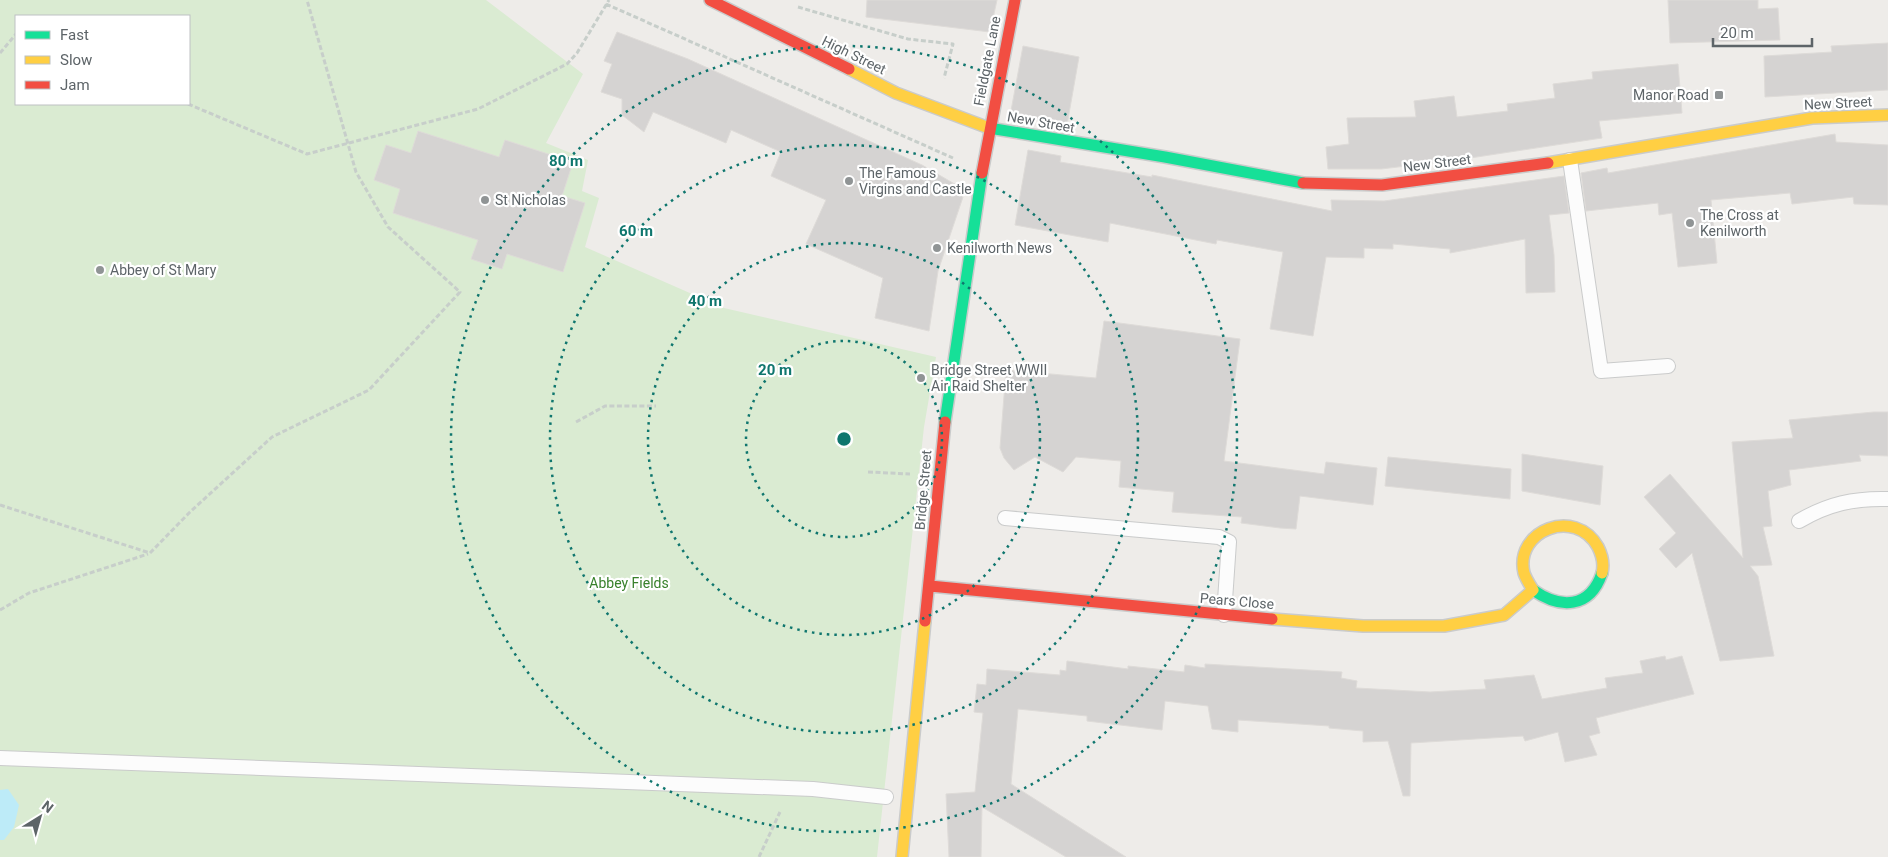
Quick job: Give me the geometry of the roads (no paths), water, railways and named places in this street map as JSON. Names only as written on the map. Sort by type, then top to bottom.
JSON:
[{"type":"main road","name":"High Street","points":[[710,0],[896,93],[989,128]]},
{"type":"main road","name":"Fieldgate Lane","points":[[989,128],[1015,0]]},
{"type":"main road","name":"New Street","points":[[989,128],[1165,157],[1307,184],[1382,184],[1459,176],[1570,160],[1812,118],[1888,115]]},
{"type":"main road","name":"Bridge Street","points":[[902,857],[944,428],[989,128]]},
{"type":"main road","points":[[1568,525],[1586,532],[1599,546],[1603,571],[1598,586],[1586,598],[1572,604],[1556,604],[1541,598],[1533,590],[1524,573],[1524,560],[1527,548],[1536,536],[1544,530],[1555,526],[1568,525]]},
{"type":"main road","name":"Pears Close","points":[[930,586],[1224,615],[1363,626],[1444,626],[1504,615],[1533,590]]},
{"type":"lane","points":[[1570,160],[1601,371],[1668,366]]},
{"type":"lane","points":[[1799,521],[1832,504],[1848,500],[1888,499]]},
{"type":"lane","points":[[1005,518],[1219,537],[1229,542],[1224,615]]},
{"type":"lane","points":[[0,758],[792,788],[886,796]]},
{"type":"water","points":[[8,789],[19,805],[14,827],[4,840],[0,840],[0,790]]},
{"type":"place","name":"Manor Road","points":[[1719,95]]},
{"type":"place","name":"The Famous Virgins and Castle","points":[[849,181]]},
{"type":"place","name":"St Nicholas","points":[[485,200]]},
{"type":"place","name":"The Cross at Kenilworth","points":[[1690,223]]},
{"type":"place","name":"Kenilworth News","points":[[937,248]]},
{"type":"place","name":"Abbey of St Mary","points":[[100,270]]},
{"type":"place","name":"Bridge Street WWII Air Raid Shelter","points":[[921,378]]},
{"type":"park label","name":"Abbey Fields","points":[[629,583]]}]
